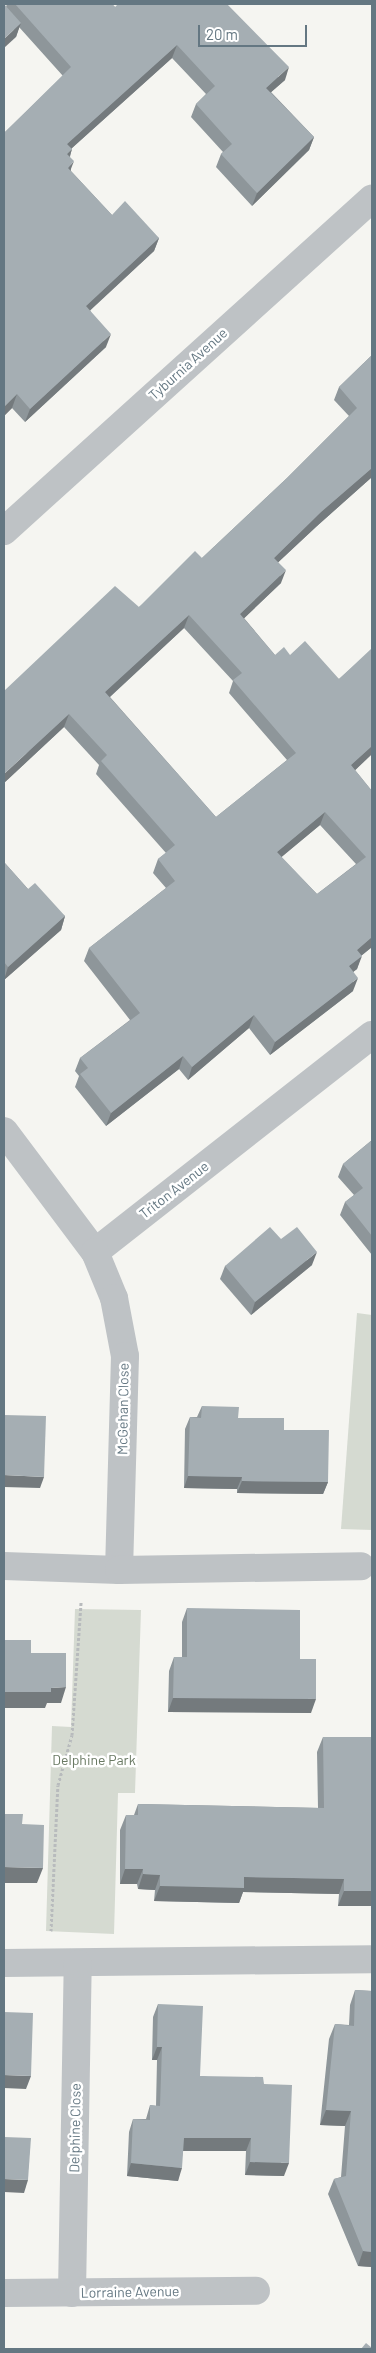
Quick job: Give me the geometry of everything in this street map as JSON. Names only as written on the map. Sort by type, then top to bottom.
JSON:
[{"type":"street","name":"Tyburnia Avenue","points":[[4,531],[372,198]]},
{"type":"street","name":"Triton Avenue","points":[[96,1252],[372,1034]]},
{"type":"street","points":[[4,1131],[96,1252]]},
{"type":"street","name":"McGehan Close","points":[[96,1252],[114,1298],[125,1356],[119,1570]]},
{"type":"street","points":[[4,1566],[119,1570],[361,1566]]},
{"type":"street","points":[[4,1963],[78,1964],[372,1960]]},
{"type":"street","name":"Delphine Close","points":[[72,2293],[78,1964]]},
{"type":"street","name":"Lorraine Avenue","points":[[4,2293],[256,2291]]},
{"type":"path","points":[[46,1964],[52,1924],[58,1785],[72,1735],[81,1596]]},
{"type":"green space","points":[[357,1313],[372,1315],[372,1530],[341,1529]]},
{"type":"green space","name":"Delphine Park","points":[[75,1609],[141,1610],[135,1793],[118,1793],[114,1934],[46,1931],[52,1726],[71,1727]]},
{"type":"building","points":[[4,4],[21,23],[4,39]]},
{"type":"building","points":[[15,4],[112,4],[115,7],[118,4],[227,4],[289,67],[266,88],[314,137],[257,193],[221,154],[232,144],[196,104],[215,86],[177,45],[67,144],[72,149],[67,154],[74,161],[68,168],[112,215],[125,201],[159,238],[86,306],[111,334],[30,409],[17,394],[5,406],[4,404],[4,133],[71,67]]},
{"type":"building","points":[[372,355],[372,468],[321,512],[274,558],[286,570],[240,614],[275,655],[284,647],[290,655],[305,641],[339,679],[372,650],[372,746],[351,765],[372,791],[372,937],[357,950],[362,956],[349,966],[358,978],[275,1042],[254,1015],[192,1067],[183,1056],[111,1113],[80,1074],[88,1068],[80,1058],[140,1013],[89,948],[175,881],[158,859],[175,845],[101,761],[107,755],[69,714],[4,774],[4,691],[115,586],[139,607],[195,551],[202,558],[287,478],[357,408],[339,387]],"holes":[[[189,615],[242,673],[233,680],[296,753],[216,817],[105,692]],[[325,812],[366,857],[317,894],[277,852]]]},
{"type":"building","points":[[4,862],[28,889],[35,883],[65,916],[8,967],[4,962]]},
{"type":"building","points":[[372,1140],[372,1236],[345,1202],[363,1188],[343,1164]]},
{"type":"building","points":[[270,1227],[281,1239],[297,1227],[317,1252],[255,1302],[225,1266]]},
{"type":"building","points":[[202,1406],[239,1407],[238,1418],[284,1418],[284,1430],[329,1430],[328,1482],[242,1481],[242,1477],[188,1476],[190,1417],[201,1418]]},
{"type":"building","points":[[4,1415],[46,1416],[44,1477],[4,1475]]},
{"type":"building","points":[[187,1608],[300,1610],[300,1659],[316,1659],[316,1699],[173,1698],[174,1657],[187,1657]]},
{"type":"building","points":[[4,1640],[31,1640],[31,1653],[66,1653],[66,1687],[51,1688],[51,1692],[4,1692]]},
{"type":"building","points":[[323,1737],[372,1737],[372,1891],[344,1891],[344,1879],[244,1877],[244,1888],[160,1886],[160,1875],[143,1874],[143,1869],[125,1869],[126,1815],[138,1815],[138,1804],[324,1808]]},
{"type":"building","points":[[4,1814],[23,1814],[22,1824],[44,1825],[43,1868],[4,1867]]},
{"type":"building","points":[[355,1990],[372,1991],[372,2252],[363,2251],[334,2179],[346,2176],[351,2111],[326,2110],[335,2024],[354,2026]]},
{"type":"building","points":[[158,2004],[203,2006],[200,2076],[263,2077],[264,2084],[292,2085],[289,2163],[250,2162],[251,2138],[184,2138],[182,2168],[131,2163],[133,2119],[150,2120],[150,2105],[160,2106],[162,2047],[157,2047]]},
{"type":"building","points":[[4,2012],[33,2013],[31,2076],[4,2075]]},
{"type":"building","points":[[4,2137],[31,2138],[28,2180],[4,2179]]},
{"type":"building","points":[[366,2343],[372,2348],[372,2349],[361,2349]]}]
